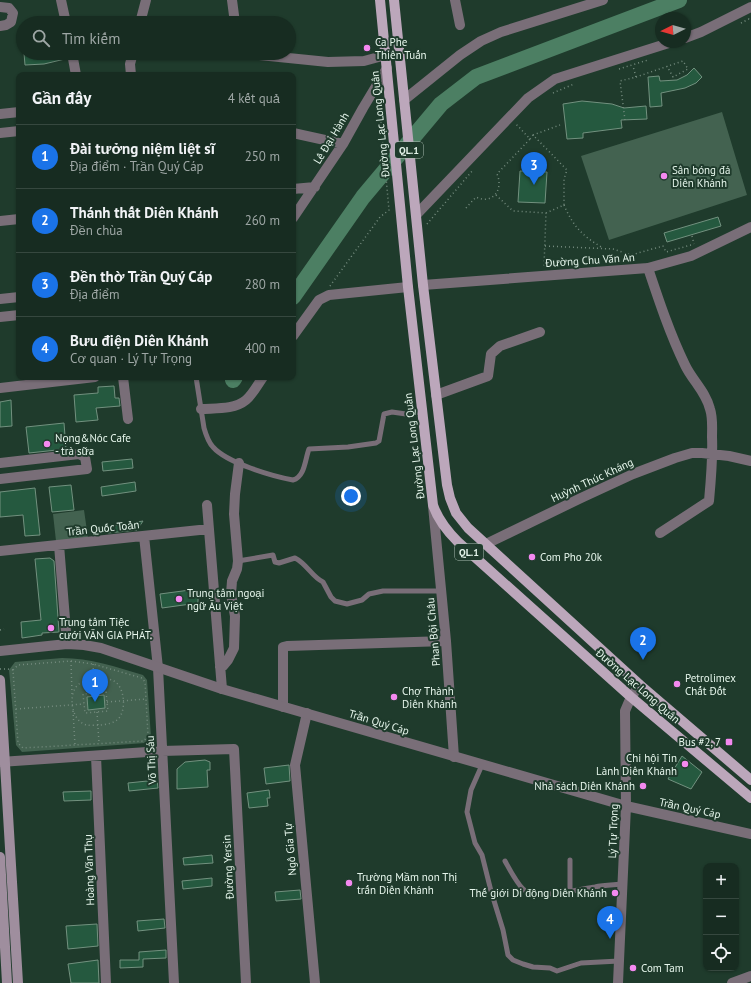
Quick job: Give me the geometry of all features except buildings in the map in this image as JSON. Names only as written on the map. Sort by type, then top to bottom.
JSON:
[{"type":"main road","name":"Đường Lạc Long Quân","points":[[380,0],[408,287],[435,513],[444,527],[458,542],[631,697],[751,798]]},
{"type":"main road","name":"Đường Lạc Long Quân","points":[[394,0],[412,183],[436,395],[447,485],[456,513],[468,528],[640,685],[751,780]]},
{"type":"main road","points":[[0,680],[3,762],[18,983]]},
{"type":"main road","points":[[0,857],[7,983]]},
{"type":"street","points":[[61,0],[64,16]]},
{"type":"street","points":[[142,16],[146,0]]},
{"type":"street","points":[[232,0],[234,16]]},
{"type":"street","points":[[455,0],[460,25]]},
{"type":"street","points":[[404,100],[460,55],[481,41],[501,32],[603,0]]},
{"type":"street","points":[[0,7],[9,8],[13,13],[9,24],[0,26]]},
{"type":"street","points":[[691,36],[751,7]]},
{"type":"street","points":[[416,215],[528,98],[555,79],[655,47]]},
{"type":"street","points":[[296,59],[328,62],[364,61],[386,55]]},
{"type":"street","points":[[73,60],[75,72]]},
{"type":"street","points":[[131,60],[131,72]]},
{"type":"street","name":"Lê Đại Hành","points":[[296,214],[343,144],[387,68]]},
{"type":"street","points":[[0,114],[16,112]]},
{"type":"street","points":[[0,133],[16,131]]},
{"type":"street","points":[[296,134],[343,144]]},
{"type":"street","points":[[296,189],[315,187]]},
{"type":"street","points":[[0,221],[16,219]]},
{"type":"street","name":"Đường Chu Văn An","points":[[423,285],[648,268],[691,256],[751,227]]},
{"type":"street","points":[[648,268],[661,308],[682,358],[690,375],[704,394],[710,410],[712,422],[713,454],[709,501],[660,533]]},
{"type":"street","points":[[296,332],[319,300],[329,295],[408,287]]},
{"type":"street","points":[[0,299],[16,297]]},
{"type":"street","points":[[0,317],[16,315]]},
{"type":"street","points":[[436,395],[488,376],[491,354],[500,346],[540,332]]},
{"type":"street","points":[[0,388],[69,380]]},
{"type":"street","points":[[123,380],[128,419]]},
{"type":"street","points":[[201,409],[236,406],[247,399],[261,380]]},
{"type":"street","name":"Huỳnh Thúc Kháng","points":[[486,544],[581,498],[669,460],[692,453],[713,454],[751,461]]},
{"type":"street","points":[[0,463],[79,454],[85,457],[87,469],[0,479]]},
{"type":"street","points":[[220,667],[223,666],[228,660],[234,648],[235,616],[231,594],[232,581],[237,569],[238,561],[234,494],[239,463]]},
{"type":"street","name":"Phan Bội Châu","points":[[433,505],[446,641],[454,757]]},
{"type":"street","points":[[207,506],[222,689]]},
{"type":"street","name":"Trần Quốc Toản","points":[[0,551],[209,529]]},
{"type":"street","name":"Võ Thị Sáu","points":[[144,536],[158,668],[174,983]]},
{"type":"street","points":[[59,545],[67,644]]},
{"type":"street","points":[[283,707],[282,647],[446,641]]},
{"type":"street","name":"Trần Quý Cáp","points":[[0,651],[67,644],[101,648],[222,689],[454,757],[626,806],[751,834]]},
{"type":"street","name":"Lý Tự Trọng","points":[[618,983],[626,806],[625,711],[631,697],[640,685]]},
{"type":"street","name":"Ngô Gia Tự","points":[[306,713],[295,765],[315,983]]},
{"type":"street","name":"Đường Yersin","points":[[162,751],[234,749],[246,983]]},
{"type":"street","points":[[3,762],[162,751]]},
{"type":"street","name":"Hoàng Văn Thụ","points":[[96,756],[106,983]]},
{"type":"street","points":[[732,983],[751,976]]},
{"type":"lane","points":[[196,380],[204,428],[209,441],[217,451],[239,463],[289,479],[296,479],[303,469],[309,449],[372,445],[379,441],[384,414],[392,412],[406,414],[422,412]]},
{"type":"lane","points":[[238,561],[273,555],[275,562],[280,563],[295,558],[300,561],[318,580],[323,582],[331,597],[335,601],[348,604],[362,600],[369,594],[383,591],[441,591]]},
{"type":"lane","points":[[482,765],[471,790],[467,812],[475,843],[482,856],[490,891],[503,930],[508,955],[512,960],[523,964],[533,967],[550,968],[557,971],[581,963],[620,961]]},
{"type":"lane","points":[[570,860],[570,891]]},
{"type":"lane","points":[[505,861],[524,890],[530,893],[548,895],[598,886],[623,884]]},
{"type":"path","points":[[735,26],[749,19],[751,21]]},
{"type":"path","points":[[613,71],[633,66],[648,60]]},
{"type":"path","points":[[625,120],[620,81],[636,77],[683,60],[688,69],[673,77],[667,66]]},
{"type":"path","points":[[633,66],[636,77]]},
{"type":"path","points":[[552,93],[579,81]]},
{"type":"path","points":[[328,288],[380,217],[389,210],[378,99],[374,97],[368,99]]},
{"type":"path","points":[[515,122],[530,139]]},
{"type":"path","points":[[466,208],[476,197],[481,200],[489,199],[496,195],[500,186],[497,174],[508,160],[533,135],[560,125]]},
{"type":"path","points":[[533,135],[567,170],[564,179],[564,205],[570,218],[580,232],[590,241],[604,248]]},
{"type":"path","points":[[426,224],[476,167]]},
{"type":"path","points":[[496,195],[513,212],[546,213],[564,205]]},
{"type":"path","points":[[544,268],[546,213]]},
{"type":"path","points":[[545,246],[604,248],[613,249],[631,255],[663,246],[666,252],[694,244],[692,236]]},
{"type":"path","points":[[0,630],[4,629]]},
{"type":"path","points":[[71,661],[75,745]]},
{"type":"path","points":[[71,661],[94,664],[142,678],[145,682],[148,735],[144,741],[23,748],[18,743],[13,670],[18,665],[71,661]]},
{"type":"path","points":[[94,664],[95,693]]},
{"type":"path","points":[[0,669],[8,668],[13,670]]},
{"type":"path","points":[[109,679],[114,681],[119,686],[123,709],[118,719],[112,722],[88,725],[78,719],[72,705],[74,690],[78,685],[86,681],[94,680],[109,679]]},
{"type":"path","points":[[106,692],[108,711],[85,713],[84,694],[95,693],[106,692]]},
{"type":"path","points":[[107,702],[146,699]]},
{"type":"path","points":[[16,709],[84,704]]},
{"type":"path","points":[[97,712],[99,743]]},
{"type":"green space","name":"Sân bóng đá Diên Khánh","points":[[722,112],[747,195],[609,240],[581,156]]},
{"type":"green space","points":[[84,510],[88,538],[56,541],[53,514]]},
{"type":"green space","points":[[62,658],[93,661],[143,675],[147,680],[151,737],[145,743],[22,752],[16,745],[9,670],[15,662]]},
{"type":"waterway","points":[[296,293],[363,197],[441,104],[476,77],[679,0]]},
{"type":"place","name":"Ca Phe Thiên Tuấn","points":[[367,48]]},
{"type":"place","name":"Sân bóng đá Diên Khánh","points":[[664,176]]},
{"type":"place","name":"Đền thờ Trần Quý Cáp","points":[[534,185]]},
{"type":"place","name":"Nọng&Nóc Cafe - trà sữa","points":[[47,444]]},
{"type":"place","name":"Com Pho 20k","points":[[532,557]]},
{"type":"place","name":"Trung tâm ngoại ngữ Âu Việt","points":[[179,599]]},
{"type":"place","name":"Trung tâm Tiệc cưới VÂN GIA PHÁT.","points":[[51,628]]},
{"type":"place","name":"Thánh thất Diên Khánh","points":[[643,660]]},
{"type":"place","name":"Petrolimex Chất Đốt","points":[[677,684]]},
{"type":"place","name":"Chợ Thành Diên Khánh","points":[[394,697]]},
{"type":"place","name":"Đài tưởng niệm liệt sĩ","points":[[95,702]]},
{"type":"place","name":"Bus #2, 7","points":[[729,742]]},
{"type":"place","name":"Chi hội Tin Lành Diên Khánh","points":[[685,764]]},
{"type":"place","name":"Nhà sách Diên Khánh","points":[[643,786]]},
{"type":"place","name":"Trường Mầm non Thị trấn Diên Khánh","points":[[349,883]]},
{"type":"place","name":"Thế giới Di động Diên Khánh","points":[[615,893]]},
{"type":"place","name":"Bưu điện Diên Khánh","points":[[610,939]]},
{"type":"place","name":"Com Tam","points":[[633,968]]}]
